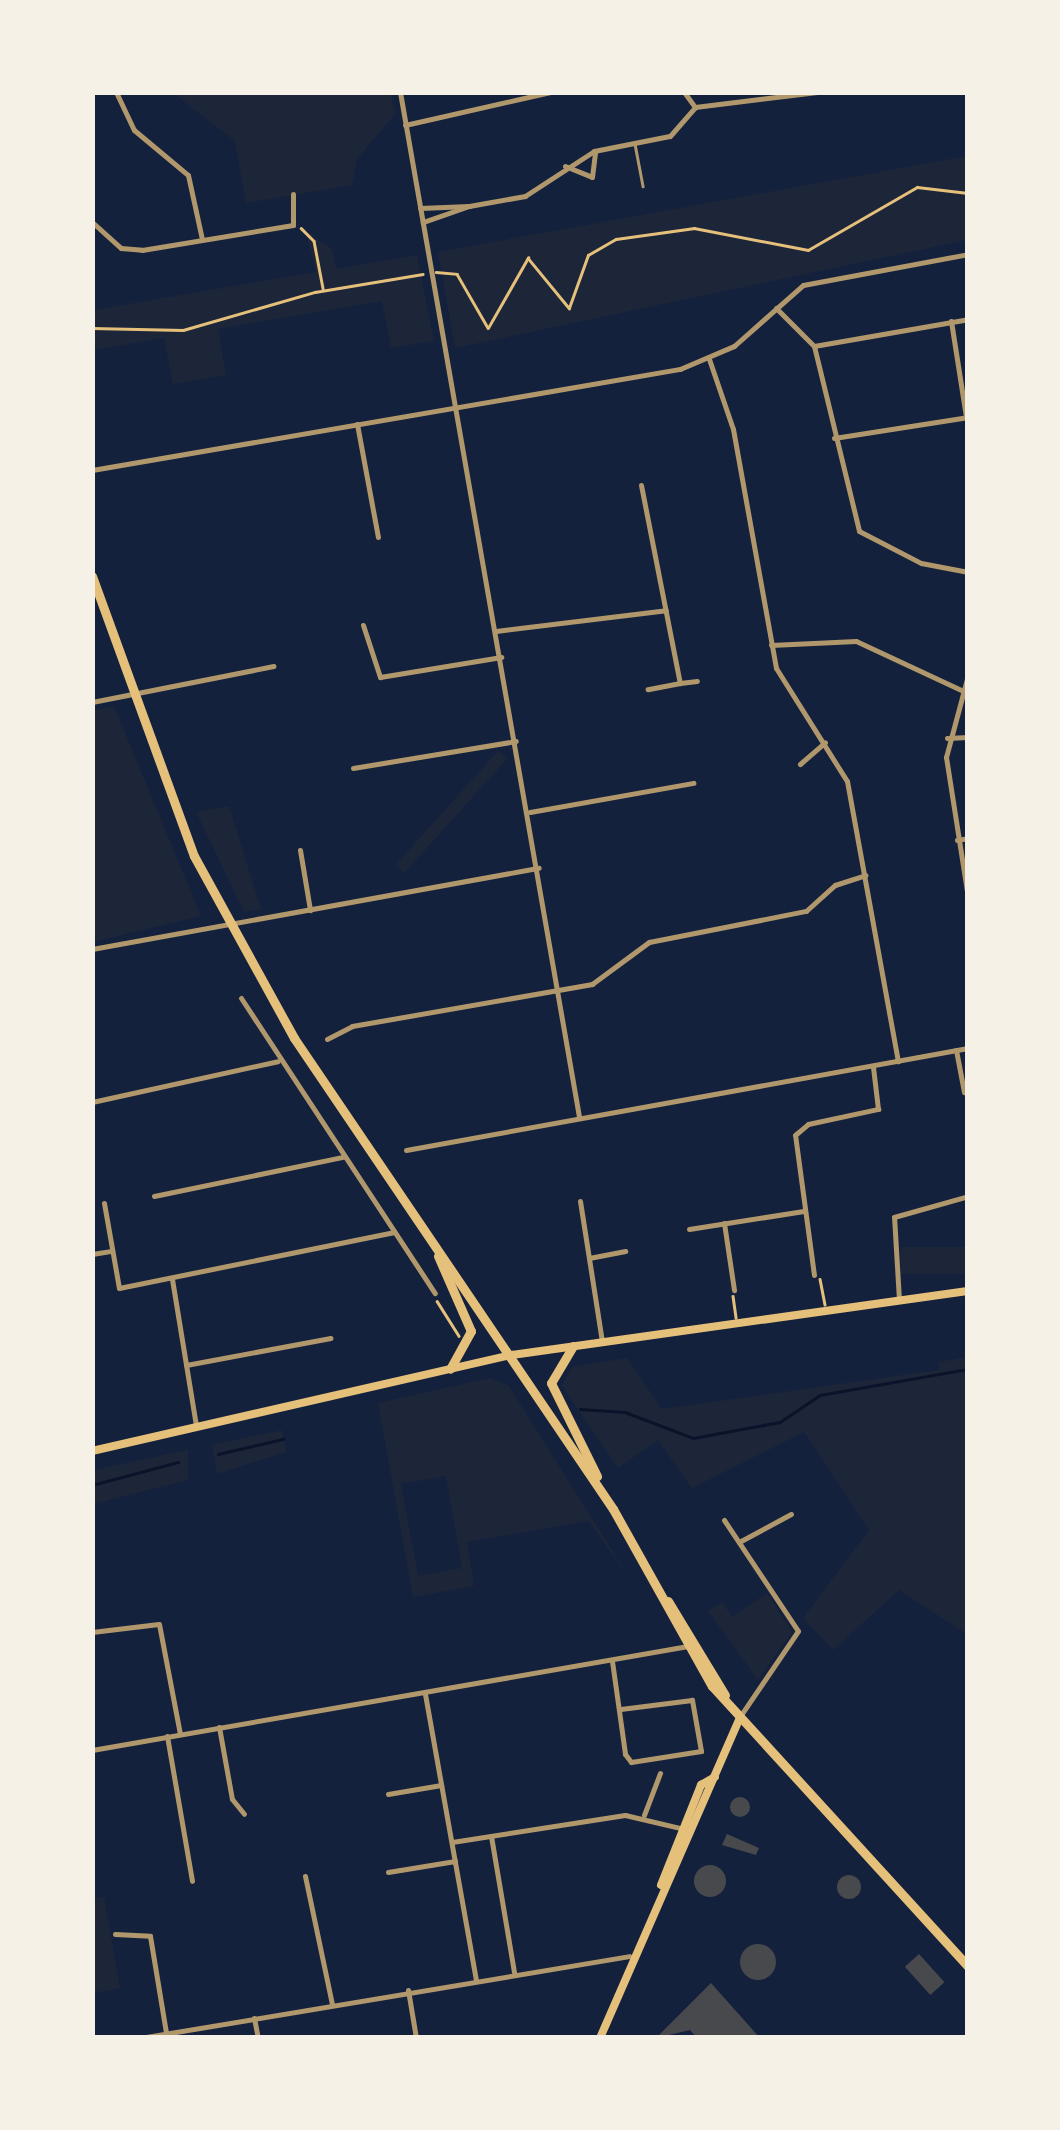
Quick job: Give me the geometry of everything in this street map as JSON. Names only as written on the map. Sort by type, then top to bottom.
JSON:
[{"type":"main road","points":[[92,576],[132,699],[227,925],[434,1244],[604,1493],[725,1695]]},
{"type":"main road","points":[[434,1244],[472,1331],[450,1369]]},
{"type":"main road","points":[[92,1450],[512,1356],[736,1320],[968,1291]]},
{"type":"main road","points":[[573,1346],[551,1383],[604,1493]]},
{"type":"main road","points":[[668,1601],[688,1646],[740,1717],[968,1966]]},
{"type":"main road","points":[[600,2038],[629,1956],[740,1717]]},
{"type":"main road","points":[[661,1886],[680,1828],[715,1776]]},
{"type":"street","points":[[116,92],[134,130],[188,175],[202,239]]},
{"type":"street","points":[[400,92],[530,812],[580,1116]]},
{"type":"street","points":[[406,125],[550,92]]},
{"type":"street","points":[[684,92],[695,107]]},
{"type":"street","points":[[420,208],[468,206],[525,196],[565,166],[594,151],[674,134],[695,107],[818,92]]},
{"type":"street","points":[[565,166],[592,177],[594,151]]},
{"type":"street","points":[[92,222],[130,250],[297,222],[293,194]]},
{"type":"street","points":[[423,222],[468,206]]},
{"type":"street","points":[[92,470],[709,360],[811,282],[968,254]]},
{"type":"street","points":[[775,308],[814,346],[859,532],[922,563],[968,572]]},
{"type":"street","points":[[814,346],[968,319]]},
{"type":"street","points":[[834,438],[967,417],[951,321]]},
{"type":"street","points":[[709,360],[733,429],[771,645],[787,697],[825,742],[847,781],[898,1061]]},
{"type":"street","points":[[357,424],[378,536]]},
{"type":"street","points":[[640,485],[680,684]]},
{"type":"street","points":[[496,631],[667,609]]},
{"type":"street","points":[[362,625],[376,676],[501,656]]},
{"type":"street","points":[[771,645],[866,643],[962,690]]},
{"type":"street","points":[[92,702],[132,699],[273,666]]},
{"type":"street","points":[[968,674],[947,738],[957,840],[968,898]]},
{"type":"street","points":[[648,688],[697,680]]},
{"type":"street","points":[[947,738],[968,736]]},
{"type":"street","points":[[353,768],[516,741]]},
{"type":"street","points":[[800,764],[825,742]]},
{"type":"street","points":[[530,812],[693,783]]},
{"type":"street","points":[[957,840],[968,838]]},
{"type":"street","points":[[300,850],[310,910]]},
{"type":"street","points":[[92,949],[539,868]]},
{"type":"street","points":[[328,1038],[352,1026],[560,991],[607,976],[649,942],[806,911],[835,885],[865,875]]},
{"type":"street","points":[[241,998],[278,1061],[435,1293]]},
{"type":"street","points":[[406,1150],[968,1048]]},
{"type":"street","points":[[956,1050],[964,1092]]},
{"type":"street","points":[[92,1102],[278,1061]]},
{"type":"street","points":[[814,1275],[796,1135],[808,1124],[876,1111],[873,1067]]},
{"type":"street","points":[[154,1196],[343,1157]]},
{"type":"street","points":[[899,1300],[894,1217],[968,1196]]},
{"type":"street","points":[[580,1201],[602,1342]]},
{"type":"street","points":[[104,1203],[119,1288],[394,1232]]},
{"type":"street","points":[[689,1228],[804,1210]]},
{"type":"street","points":[[724,1223],[734,1290]]},
{"type":"street","points":[[92,1254],[112,1251]]},
{"type":"street","points":[[589,1258],[625,1251]]},
{"type":"street","points":[[172,1279],[197,1429]]},
{"type":"street","points":[[186,1364],[330,1338]]},
{"type":"street","points":[[739,1542],[791,1514]]},
{"type":"street","points":[[724,1520],[798,1630],[740,1717]]},
{"type":"street","points":[[92,1632],[155,1621],[180,1734]]},
{"type":"street","points":[[92,1750],[688,1646]]},
{"type":"street","points":[[612,1662],[620,1709],[630,1762],[702,1750],[698,1708],[686,1699],[620,1709]]},
{"type":"street","points":[[425,1694],[476,1978]]},
{"type":"street","points":[[219,1728],[232,1799],[244,1814]]},
{"type":"street","points":[[167,1736],[192,1881]]},
{"type":"street","points":[[644,1815],[660,1773]]},
{"type":"street","points":[[388,1794],[441,1784]]},
{"type":"street","points":[[452,1842],[644,1815],[680,1828]]},
{"type":"street","points":[[491,1836],[514,1972]]},
{"type":"street","points":[[388,1872],[455,1861]]},
{"type":"street","points":[[305,1876],[332,2004]]},
{"type":"street","points":[[115,1934],[144,1930],[166,2033]]},
{"type":"street","points":[[140,2038],[476,1978],[629,1956]]},
{"type":"street","points":[[408,1990],[416,2038]]},
{"type":"street","points":[[254,2018],[258,2038]]},
{"type":"lane","points":[[634,142],[643,186]]},
{"type":"path","points":[[438,272],[458,274],[488,328],[528,258],[569,308],[588,255],[616,239],[694,228],[802,251],[916,186],[968,192]]},
{"type":"path","points":[[297,222],[314,241],[324,290]]},
{"type":"path","points":[[92,328],[183,330],[324,290],[426,274]]},
{"type":"path","points":[[814,1275],[825,1309]]},
{"type":"path","points":[[734,1290],[736,1320]]},
{"type":"path","points":[[435,1293],[465,1339]]},
{"type":"shaded area","points":[[173,93],[390,93],[396,113],[357,159],[352,185],[246,203],[235,141]]},
{"type":"shaded area","points":[[967,156],[967,240],[455,348],[438,252]]},
{"type":"shaded area","points":[[306,232],[332,249],[336,269],[417,255],[434,341],[391,348],[382,301],[218,329],[226,375],[173,384],[164,338],[93,350],[93,310],[316,272]]},
{"type":"shaded area","points":[[114,706],[201,916],[93,942],[93,710]]},
{"type":"shaded area","points":[[498,751],[507,759],[405,873],[396,865]]},
{"type":"shaded area","points":[[229,806],[261,909],[244,912],[196,812]]},
{"type":"shaded area","points":[[901,1247],[967,1247],[967,1274],[901,1274]]},
{"type":"shaded area","points":[[967,1357],[967,1634],[899,1590],[833,1650],[803,1618],[869,1530],[804,1432],[692,1488],[658,1440],[618,1468],[562,1386],[572,1367],[627,1358],[662,1409],[939,1370],[939,1362]]},
{"type":"shaded area","points":[[490,1378],[509,1386],[633,1584],[589,1521],[467,1542],[474,1586],[413,1597],[378,1403]],"holes":[[[446,1476],[462,1568],[418,1576],[401,1484]]]},
{"type":"shaded area","points":[[282,1430],[286,1452],[217,1474],[212,1445]]},
{"type":"shaded area","points":[[188,1450],[188,1480],[93,1504],[93,1470]]},
{"type":"shaded area","points":[[767,1593],[792,1632],[758,1680],[708,1611],[722,1602],[732,1617]]},
{"type":"shaded area","points":[[104,1897],[120,1988],[93,1993],[93,1899]]},
{"type":"building","points":[[740,1797],[750,1807],[740,1817],[730,1807]]},
{"type":"building","points":[[727,1834],[759,1848],[756,1855],[722,1845]]},
{"type":"building","points":[[710,1865],[721,1870],[726,1881],[721,1892],[710,1897],[699,1892],[694,1881],[699,1870]]},
{"type":"building","points":[[849,1875],[858,1878],[858,1896],[849,1899],[840,1896],[837,1887],[840,1878]]},
{"type":"building","points":[[758,1944],[771,1949],[776,1962],[771,1975],[758,1980],[745,1975],[740,1962],[745,1949]]},
{"type":"building","points":[[919,1954],[944,1982],[930,1995],[905,1967]]},
{"type":"building","points":[[711,1983],[760,2038],[697,2038],[690,2030],[656,2038]]},
{"type":"waterway","points":[[580,1409],[625,1412],[693,1438],[780,1422],[820,1395],[968,1369]]},
{"type":"waterway","points":[[218,1454],[283,1439]]},
{"type":"waterway","points":[[92,1485],[178,1462]]}]
